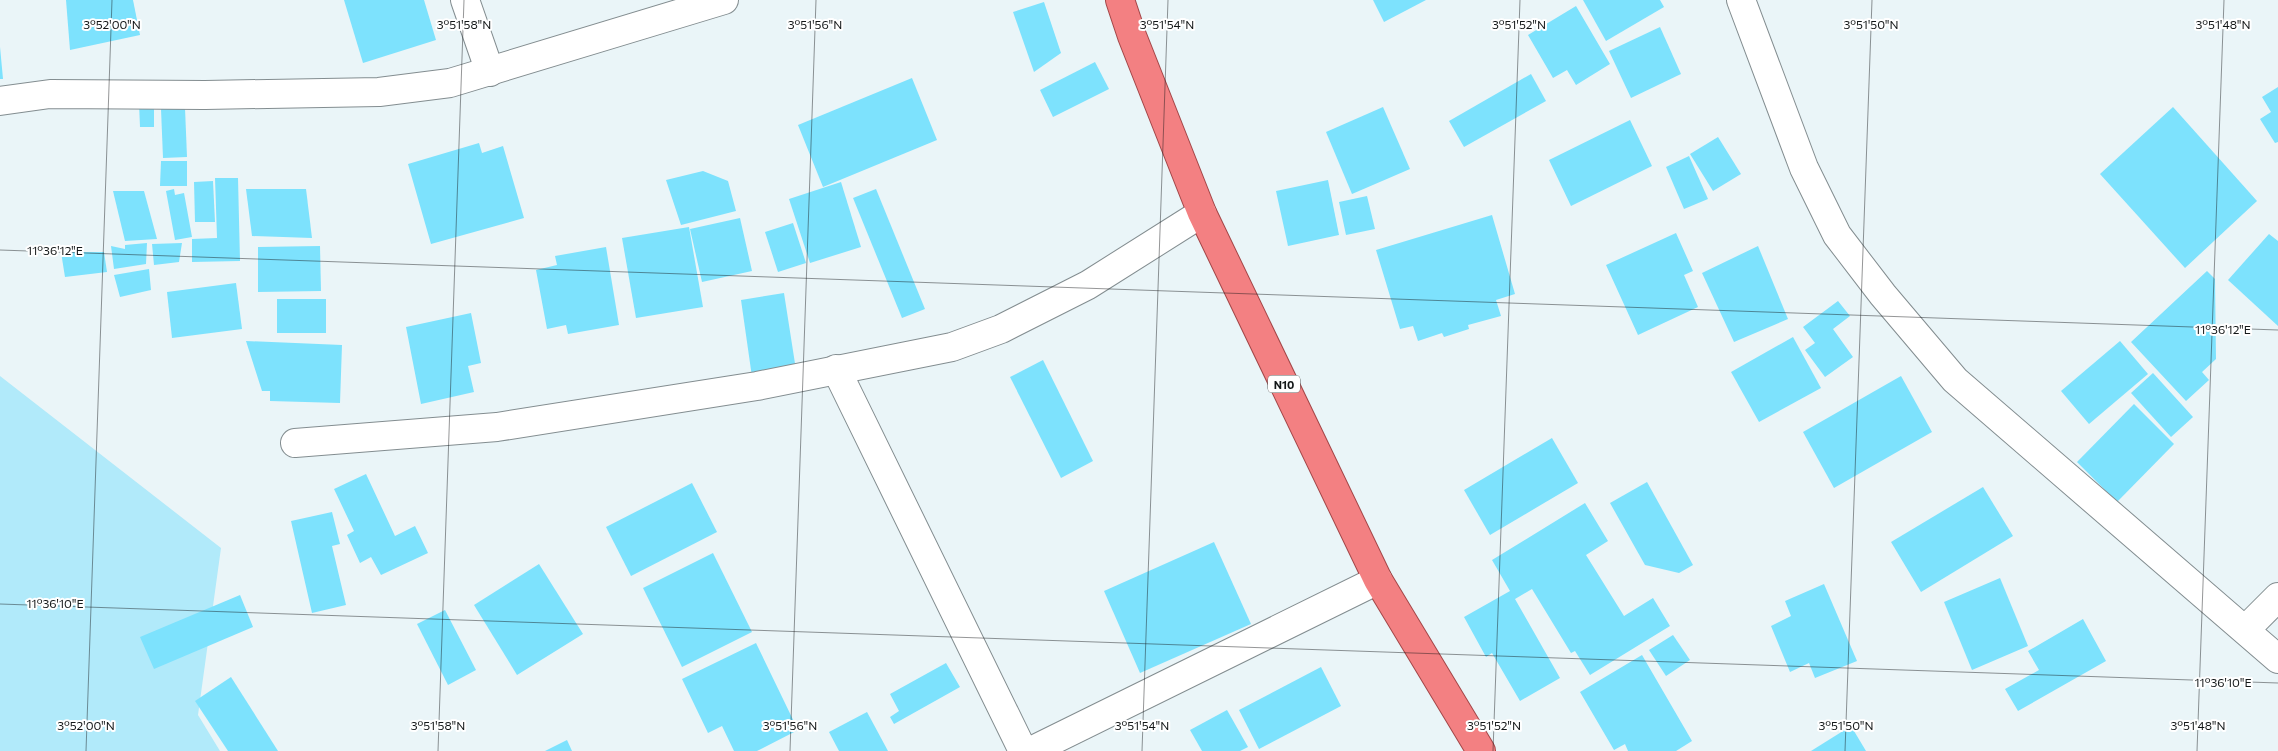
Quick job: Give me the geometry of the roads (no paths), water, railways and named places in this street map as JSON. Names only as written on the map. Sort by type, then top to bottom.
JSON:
[{"type":"highway","name":"N10","points":[[1120,0],[1132,36],[1202,213],[1378,580],[1481,751]]},
{"type":"street","points":[[465,0],[490,72]]},
{"type":"street","points":[[0,101],[50,94],[205,95],[379,92],[450,83],[724,0]]},
{"type":"street","points":[[1741,0],[1804,168],[1837,235],[1883,295],[1955,380],[2246,629],[2278,659]]},
{"type":"street","points":[[295,443],[497,427],[756,386],[952,347],[1001,329],[1088,284],[1202,213]]},
{"type":"street","points":[[836,369],[1023,751]]},
{"type":"street","points":[[1031,751],[1378,580]]},
{"type":"street","points":[[2246,629],[2278,596]]}]
